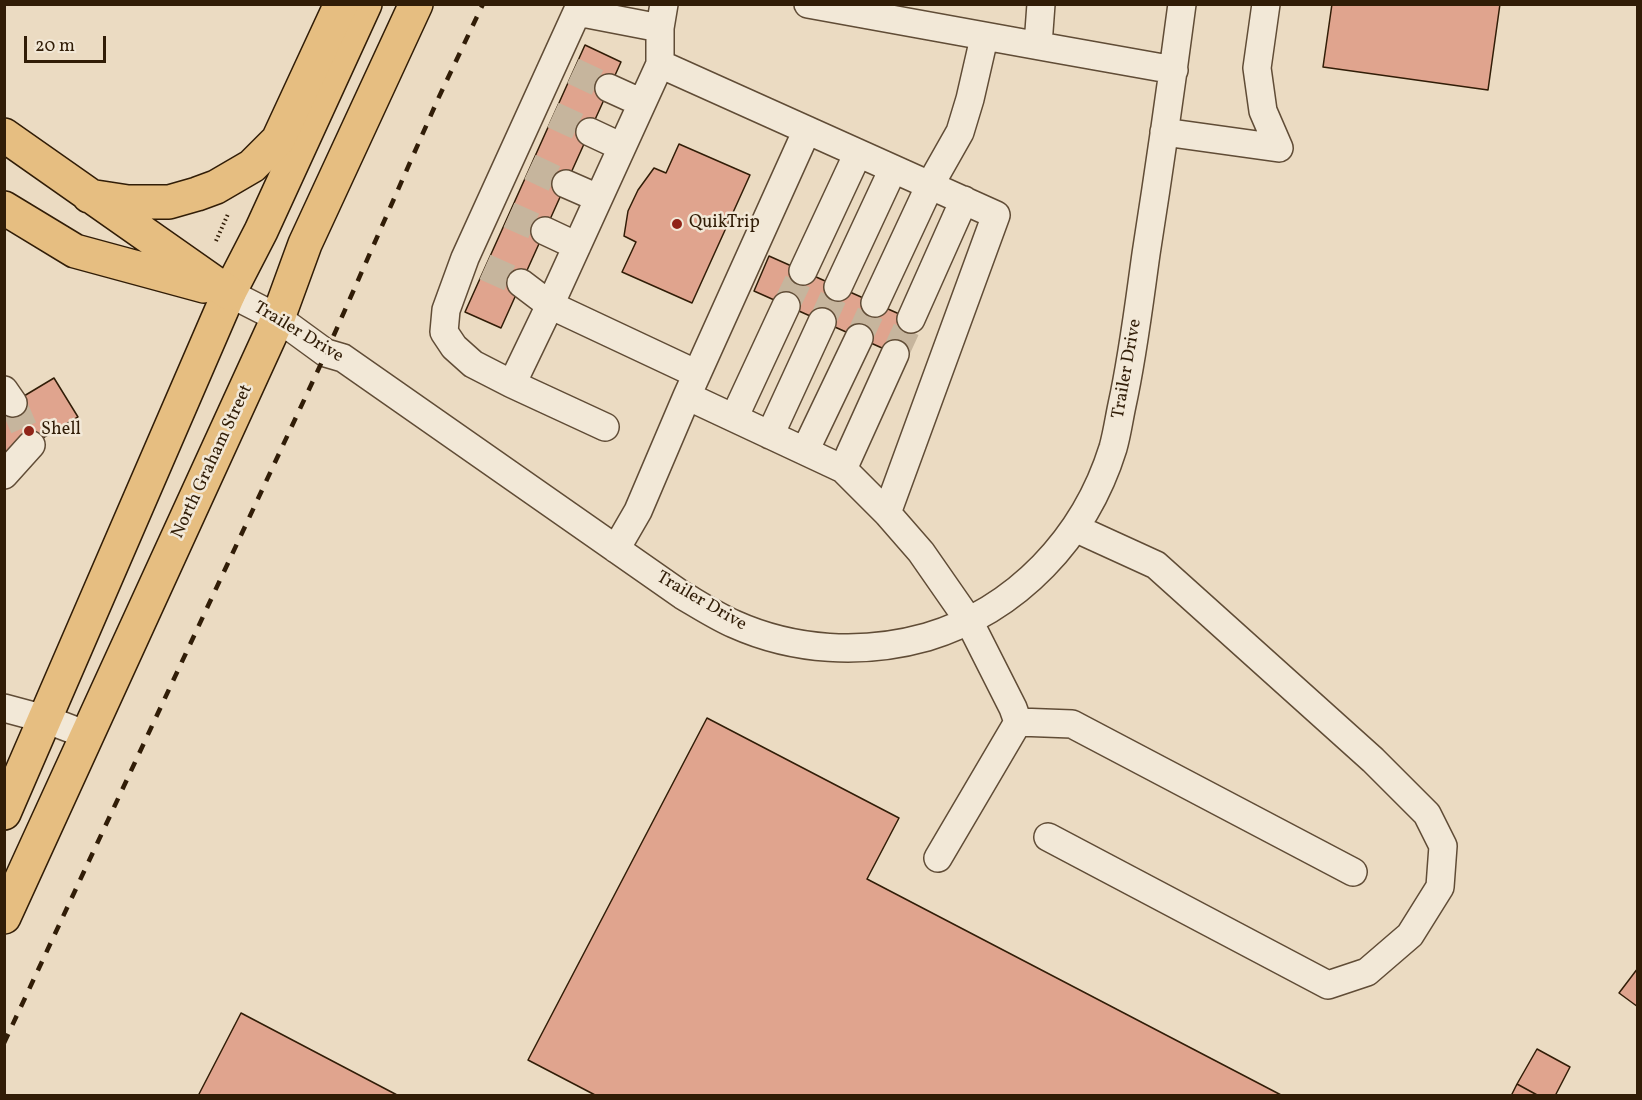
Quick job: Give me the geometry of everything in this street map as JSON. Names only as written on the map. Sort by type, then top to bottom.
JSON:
[{"type":"main road","points":[[89,196],[128,202],[169,202],[197,195],[216,187],[252,166],[278,140],[341,4]]},
{"type":"main road","points":[[4,813],[229,293],[261,231],[365,4]]},
{"type":"main road","name":"North Graham Street","points":[[4,917],[278,318],[305,244],[416,4]]},
{"type":"main road","points":[[4,135],[229,293]]},
{"type":"main road","points":[[4,208],[75,252],[229,293]]},
{"type":"street","points":[[808,4],[984,38],[1038,45],[1174,70]]},
{"type":"street","points":[[1038,45],[1041,4]]},
{"type":"street","name":"Trailer Drive","points":[[229,293],[278,318],[326,352],[343,358],[682,595],[733,624],[772,639],[802,645],[877,648],[914,641],[984,614],[1024,585],[1044,567],[1075,528],[1091,501],[1114,446],[1128,381],[1182,4]]},
{"type":"street","points":[[1164,132],[1279,148],[1263,111],[1257,68],[1266,4]]},
{"type":"street","points":[[512,384],[660,64],[662,16],[577,12],[564,67],[475,262],[446,310],[444,332],[454,347],[473,364],[512,384],[605,427]]},
{"type":"street","points":[[875,303],[930,185],[960,132],[984,38]]},
{"type":"street","points":[[660,64],[996,215],[887,513]]},
{"type":"street","points":[[609,88],[642,103]]},
{"type":"street","points":[[616,549],[638,511],[807,130]]},
{"type":"street","points":[[590,132],[622,147]]},
{"type":"street","points":[[803,271],[858,153]]},
{"type":"street","points":[[838,286],[893,169]]},
{"type":"street","points":[[566,184],[598,198]]},
{"type":"street","points":[[911,319],[964,200]]},
{"type":"street","points":[[545,231],[577,246]]},
{"type":"street","points":[[521,283],[550,305],[692,385],[734,418],[843,469],[887,513],[921,552],[969,621],[1018,722]]},
{"type":"street","points":[[734,418],[786,306]]},
{"type":"street","points":[[770,435],[822,322]]},
{"type":"street","points":[[805,451],[859,338]]},
{"type":"street","points":[[843,469],[895,354]]},
{"type":"street","points":[[4,475],[31,445]]},
{"type":"street","points":[[1048,837],[1328,985],[1367,972],[1410,935],[1440,887],[1443,846],[1427,814],[1365,753],[1156,565],[1075,528]]},
{"type":"street","points":[[4,708],[45,719],[87,735]]},
{"type":"street","points":[[938,858],[1018,722]]},
{"type":"street","points":[[1018,722],[1072,724],[1353,872]]},
{"type":"path","points":[[216,242],[228,214],[226,208]]},
{"type":"building","points":[[1332,4],[1500,4],[1488,90],[1323,67]]},
{"type":"building","points":[[585,45],[621,62],[501,328],[465,312]]},
{"type":"building","name":"QuikTrip","points":[[679,144],[750,175],[692,303],[622,272],[636,242],[624,236],[628,211],[638,190],[654,168],[666,173]]},
{"type":"building","name":"QuikTrip","points":[[769,256],[915,321],[900,356],[754,291]]},
{"type":"building","name":"Shell","points":[[54,378],[78,417],[4,461],[4,408]]},
{"type":"building","points":[[707,718],[899,818],[867,879],[1283,1096],[597,1096],[528,1060]]},
{"type":"building","points":[[1638,968],[1638,1007],[1619,993]]},
{"type":"building","points":[[241,1013],[399,1096],[198,1096]]},
{"type":"building","points":[[1537,1049],[1570,1067],[1555,1096],[1539,1096],[1517,1084]]},
{"type":"building","points":[[1517,1084],[1539,1096],[1511,1096]]},
{"type":"tunnel","points":[[573,71],[609,88]]},
{"type":"tunnel","points":[[553,115],[590,132]]},
{"type":"tunnel","points":[[530,167],[566,184]]},
{"type":"tunnel","points":[[509,215],[545,231]]},
{"type":"tunnel","points":[[485,267],[521,283]]},
{"type":"tunnel","points":[[786,306],[803,271]]},
{"type":"tunnel","points":[[822,322],[838,287]]},
{"type":"tunnel","points":[[859,338],[875,303]]},
{"type":"tunnel","points":[[895,354],[911,319]]},
{"type":"tunnel","points":[[13,403],[31,445]]},
{"type":"railway","points":[[4,1043],[326,353],[438,99],[483,4]]},
{"type":"place","name":"QuikTrip","points":[[677,224]]},
{"type":"place","name":"Shell","points":[[29,431]]}]
